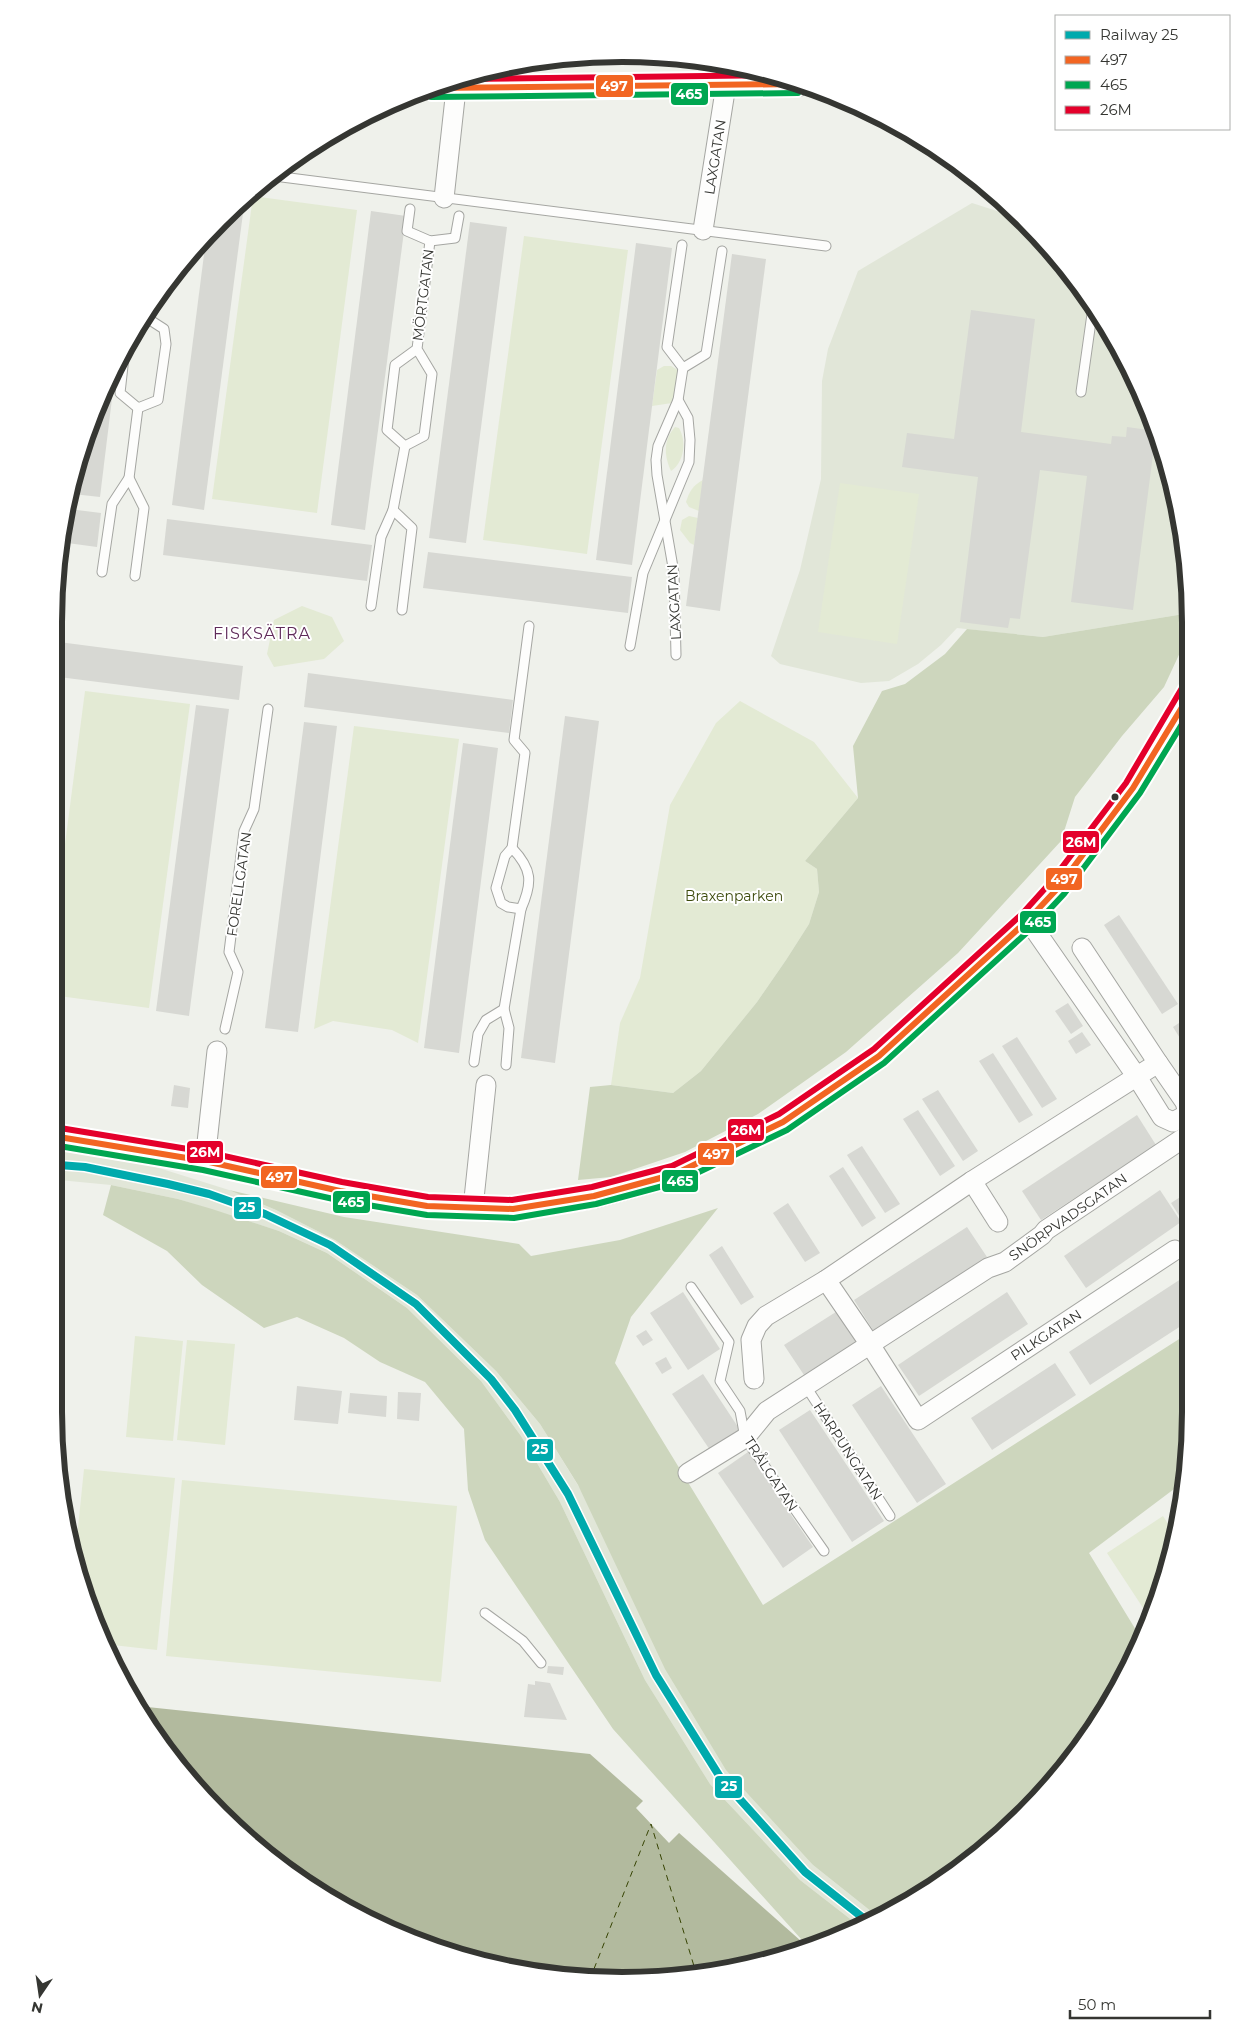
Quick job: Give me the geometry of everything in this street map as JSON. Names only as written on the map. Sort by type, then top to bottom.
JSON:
[{"type":"street","points":[[444,198],[456,89],[775,84]]},
{"type":"street","name":"LAXGATAN","points":[[704,230],[726,85]]},
{"type":"street","points":[[62,1138],[205,1162],[340,1191],[427,1206],[513,1209],[594,1196],[675,1174],[783,1122],[879,1056],[1028,920],[1057,889],[1082,858],[1133,788],[1182,706]]},
{"type":"street","points":[[1028,920],[1137,1077],[1162,1117],[1166,1120],[1178,1120],[1182,1117]]},
{"type":"street","points":[[1082,948],[1182,1098]]},
{"type":"street","points":[[205,1162],[218,1051]]},
{"type":"street","points":[[754,1379],[751,1340],[757,1326],[766,1316],[826,1280],[972,1181],[1158,1063]]},
{"type":"street","points":[[473,1208],[486,1086]]},
{"type":"street","name":"SNÖRPVADSGATAN","points":[[688,1473],[745,1438],[767,1410],[988,1268],[1005,1262],[1046,1230],[1182,1139]]},
{"type":"street","points":[[972,1181],[998,1222]]},
{"type":"street","name":"PILKGATAN","points":[[869,1343],[918,1420],[1175,1250]]},
{"type":"street","points":[[826,1280],[869,1343]]},
{"type":"lane","points":[[283,177],[826,246]]},
{"type":"lane","name":"MÖRTGATAN","points":[[410,209],[407,231],[430,241],[455,238],[459,216]]},
{"type":"lane","name":"MÖRTGATAN","points":[[417,349],[395,365],[388,430],[405,446],[424,436],[432,374],[417,349],[430,241]]},
{"type":"lane","points":[[682,246],[667,347],[683,368],[706,354],[722,251]]},
{"type":"lane","points":[[1081,392],[1092,317]]},
{"type":"lane","points":[[138,408],[158,400],[166,344],[164,329],[152,320]]},
{"type":"lane","name":"LAXGATAN","points":[[676,655],[674,573],[656,460],[660,440],[678,400],[683,368]]},
{"type":"lane","points":[[123,370],[120,393],[138,408]]},
{"type":"lane","name":"LAXGATAN","points":[[630,646],[643,573],[689,462],[688,418],[678,400]]},
{"type":"lane","points":[[102,572],[112,504],[129,478],[138,408]]},
{"type":"lane","points":[[370,606],[380,537],[393,510],[405,446]]},
{"type":"lane","points":[[129,478],[144,508],[135,576]]},
{"type":"lane","points":[[393,510],[412,528],[402,610]]},
{"type":"lane","points":[[521,909],[508,907],[501,903],[496,888],[504,856],[512,848],[525,753],[514,740],[529,626]]},
{"type":"lane","name":"FORELLGATAN","points":[[225,1029],[238,972],[229,952],[244,831],[254,809],[268,709]]},
{"type":"lane","points":[[506,1065],[509,1028],[504,1009],[521,909],[527,896],[530,874],[524,861],[512,848]]},
{"type":"lane","points":[[474,1062],[478,1034],[486,1020],[504,1009]]},
{"type":"lane","name":"TRÅLGATAN","points":[[691,1288],[728,1342],[720,1380],[740,1411],[745,1438],[824,1551]]},
{"type":"lane","name":"HARPUNGATAN","points":[[806,1385],[890,1516]]},
{"type":"lane","points":[[485,1613],[523,1640],[541,1664]]},
{"type":"shaded area","points":[[622,62],[634,63],[557,66]]},
{"type":"shaded area","points":[[972,203],[1004,213],[1044,253],[1088,311],[1107,342],[1125,375],[1153,442],[1172,513],[1178,549],[1182,614],[1043,637],[957,628],[941,645],[918,664],[889,681],[861,683],[780,664],[771,656],[800,570],[821,479],[822,381],[828,349],[858,271]]},
{"type":"shaded area","points":[[1182,614],[1182,648],[1164,687],[1122,736],[1075,797],[1061,841],[958,953],[846,1052],[758,1114],[685,1152],[611,1177],[578,1180],[590,1087],[611,1085],[673,1093],[701,1071],[757,1002],[809,924],[819,892],[817,869],[805,861],[858,798],[853,746],[882,691],[905,684],[945,654],[967,629],[1043,637]]},
{"type":"shaded area","points":[[62,1149],[127,1158],[229,1190],[276,1210],[335,1240],[417,1295],[496,1371],[540,1424],[813,1865],[873,1913],[854,1922],[800,1880],[710,1784],[645,1680],[560,1502],[521,1436],[481,1381],[407,1308],[327,1253],[279,1231],[178,1199],[111,1185],[62,1180]]},
{"type":"shaded area","points":[[111,1185],[178,1199],[212,1209],[279,1231],[327,1253],[407,1308],[481,1381],[521,1436],[560,1502],[645,1680],[710,1784],[800,1880],[854,1922],[804,1943],[613,1729],[485,1540],[468,1490],[464,1429],[425,1382],[380,1362],[344,1338],[297,1317],[264,1328],[202,1285],[167,1251],[103,1215]]},
{"type":"shaded area","points":[[229,1190],[344,1217],[519,1244],[531,1256],[620,1240],[718,1208],[631,1317],[615,1363],[763,1605],[1182,1337],[1182,1412],[1178,1486],[1089,1553],[1137,1633],[1125,1660],[1088,1724],[1044,1782],[992,1834],[934,1878],[873,1913],[813,1865],[726,1770],[665,1669],[578,1485],[540,1424],[496,1371],[417,1295],[335,1240],[276,1210]]},
{"type":"shaded area","points":[[147,1707],[590,1754],[803,1943],[732,1962],[696,1968],[622,1972],[549,1968],[513,1962],[442,1943],[375,1915],[342,1897],[311,1878],[253,1834],[201,1782],[157,1724]]},
{"type":"green space","points":[[258,197],[357,210],[317,513],[212,499],[252,202]]},
{"type":"green space","points":[[524,236],[628,250],[587,554],[483,540]]},
{"type":"green space","points":[[664,366],[671,366],[678,370],[676,396],[672,403],[652,406],[657,370]]},
{"type":"green space","points":[[675,427],[679,428],[683,439],[683,451],[679,462],[671,471],[667,460],[666,448],[668,437]]},
{"type":"green space","points":[[703,480],[699,511],[689,507],[686,502],[692,489]]},
{"type":"green space","points":[[840,483],[919,494],[897,644],[818,632]]},
{"type":"green space","points":[[689,516],[698,518],[694,545],[690,543],[680,530],[682,520]]},
{"type":"green space","points":[[302,606],[332,617],[344,641],[324,659],[274,667],[267,654],[274,620]]},
{"type":"green space","points":[[85,691],[190,704],[149,1008],[62,996],[62,867]]},
{"type":"green space","name":"Braxenparken","points":[[740,701],[814,742],[858,798],[805,861],[817,869],[819,892],[809,924],[757,1002],[701,1071],[673,1093],[611,1085],[620,1023],[640,978],[670,805],[716,723]]},
{"type":"green space","points":[[354,726],[459,739],[418,1043],[392,1030],[333,1021],[314,1029]]},
{"type":"green space","points":[[135,1336],[183,1341],[173,1441],[126,1437]]},
{"type":"green space","points":[[187,1340],[235,1344],[225,1445],[177,1440]]},
{"type":"green space","points":[[84,1469],[175,1478],[157,1650],[113,1645],[92,1593],[77,1538]]},
{"type":"green space","points":[[182,1480],[457,1506],[441,1682],[166,1656]]},
{"type":"green space","points":[[1163,1516],[1171,1528],[1153,1593],[1146,1612],[1107,1553]]},
{"type":"pier","points":[[645,1799],[681,1831],[669,1843],[636,1808]]},
{"type":"building","points":[[243,211],[204,510],[172,505],[205,249]]},
{"type":"building","points":[[371,211],[406,216],[365,530],[331,525]]},
{"type":"building","points":[[470,222],[507,227],[466,543],[429,538]]},
{"type":"building","points":[[636,243],[672,248],[632,565],[596,560]]},
{"type":"building","points":[[732,254],[766,259],[720,611],[686,606]]},
{"type":"building","points":[[971,310],[1035,319],[1021,432],[1111,444],[1112,436],[1126,437],[1127,427],[1148,430],[1153,442],[1154,446],[1133,610],[1071,602],[1087,476],[1040,470],[1020,619],[1010,618],[1008,628],[960,622],[978,477],[902,467],[907,433],[954,439]]},
{"type":"building","points":[[113,390],[100,497],[78,495],[92,442]]},
{"type":"building","points":[[74,510],[101,513],[97,547],[68,543]]},
{"type":"building","points":[[167,519],[372,545],[367,581],[163,555]]},
{"type":"building","points":[[428,552],[632,577],[628,613],[423,588]]},
{"type":"building","points":[[62,642],[243,666],[239,700],[62,677]]},
{"type":"building","points":[[308,673],[513,700],[509,733],[304,707]]},
{"type":"building","points":[[196,705],[229,709],[189,1016],[156,1011]]},
{"type":"building","points":[[565,716],[599,721],[555,1063],[521,1058]]},
{"type":"building","points":[[304,722],[337,726],[298,1032],[265,1028]]},
{"type":"building","points":[[463,743],[498,748],[459,1053],[424,1048]]},
{"type":"building","points":[[1119,915],[1178,1004],[1162,1014],[1104,925]]},
{"type":"building","points":[[1068,1003],[1083,1026],[1071,1034],[1055,1011]]},
{"type":"building","points":[[1182,1021],[1182,1041],[1173,1027]]},
{"type":"building","points":[[1082,1032],[1091,1045],[1076,1054],[1068,1041]]},
{"type":"building","points":[[1017,1037],[1057,1099],[1042,1108],[1002,1046]]},
{"type":"building","points":[[993,1053],[1033,1115],[1019,1123],[979,1061]]},
{"type":"building","points":[[174,1085],[190,1088],[188,1108],[171,1106]]},
{"type":"building","points":[[938,1090],[978,1151],[963,1161],[922,1099]]},
{"type":"building","points":[[918,1110],[955,1166],[940,1176],[903,1119]]},
{"type":"building","points":[[1137,1115],[1156,1145],[1041,1220],[1022,1191]]},
{"type":"building","points":[[862,1146],[900,1204],[885,1213],[847,1155]]},
{"type":"building","points":[[843,1167],[876,1218],[862,1227],[829,1176]]},
{"type":"building","points":[[1160,1190],[1181,1222],[1086,1288],[1064,1256]]},
{"type":"building","points":[[1182,1196],[1182,1220],[1171,1203]]},
{"type":"building","points":[[788,1203],[820,1253],[805,1262],[773,1213]]},
{"type":"building","points":[[967,1227],[987,1257],[873,1330],[854,1300]]},
{"type":"building","points":[[722,1246],[754,1297],[741,1305],[709,1255]]},
{"type":"building","points":[[1182,1278],[1182,1325],[1090,1385],[1069,1352]]},
{"type":"building","points":[[683,1292],[720,1349],[688,1370],[650,1313]]},
{"type":"building","points":[[1007,1292],[1028,1324],[919,1396],[898,1365]]},
{"type":"building","points":[[839,1310],[858,1340],[804,1375],[784,1345]]},
{"type":"building","points":[[646,1330],[653,1340],[643,1346],[636,1336]]},
{"type":"building","points":[[666,1357],[672,1368],[662,1374],[655,1363]]},
{"type":"building","points":[[1055,1363],[1076,1395],[992,1450],[971,1418]]},
{"type":"building","points":[[703,1374],[740,1430],[710,1450],[672,1394]]},
{"type":"building","points":[[297,1386],[342,1391],[338,1424],[294,1420]]},
{"type":"building","points":[[881,1386],[946,1484],[917,1503],[852,1405]]},
{"type":"building","points":[[398,1392],[421,1393],[419,1421],[397,1419]]},
{"type":"building","points":[[350,1393],[387,1396],[386,1417],[348,1413]]},
{"type":"building","points":[[810,1410],[884,1521],[852,1542],[779,1430]]},
{"type":"building","points":[[748,1452],[813,1547],[783,1568],[718,1473]]},
{"type":"building","points":[[548,1666],[564,1667],[563,1675],[547,1673]]},
{"type":"building","points":[[535,1681],[550,1683],[567,1720],[524,1717],[528,1684],[535,1685]]},
{"type":"ferry route","points":[[593,1971],[651,1824],[695,1968]]},
{"type":"rail line","name":"25","points":[[62,1165],[85,1167],[168,1184],[209,1194],[265,1214],[330,1245],[416,1304],[491,1379],[515,1410],[568,1494],[656,1675],[720,1777],[805,1872],[863,1918]]},
{"type":"transit line","name":"26M","points":[[491,79],[741,75]]},
{"type":"transit line","name":"497","points":[[457,88],[775,84]]},
{"type":"transit line","name":"465","points":[[431,97],[798,93]]},
{"type":"transit line","name":"26M","points":[[62,1128],[206,1152],[342,1182],[428,1197],[512,1200],[592,1187],[672,1166],[779,1114],[874,1049],[1022,914],[1050,883],[1126,783],[1182,688]]},
{"type":"transit line","name":"497","points":[[62,1137],[205,1161],[340,1191],[427,1206],[513,1209],[594,1196],[675,1174],[783,1122],[879,1056],[1028,920],[1057,889],[1133,788],[1182,707]]},
{"type":"transit line","name":"465","points":[[62,1146],[203,1170],[338,1200],[427,1215],[514,1218],[596,1204],[678,1182],[787,1130],[884,1063],[1034,926],[1064,894],[1140,793],[1182,724]]},
{"type":"district","name":"FISKSÄTRA","points":[[262,633]]}]
